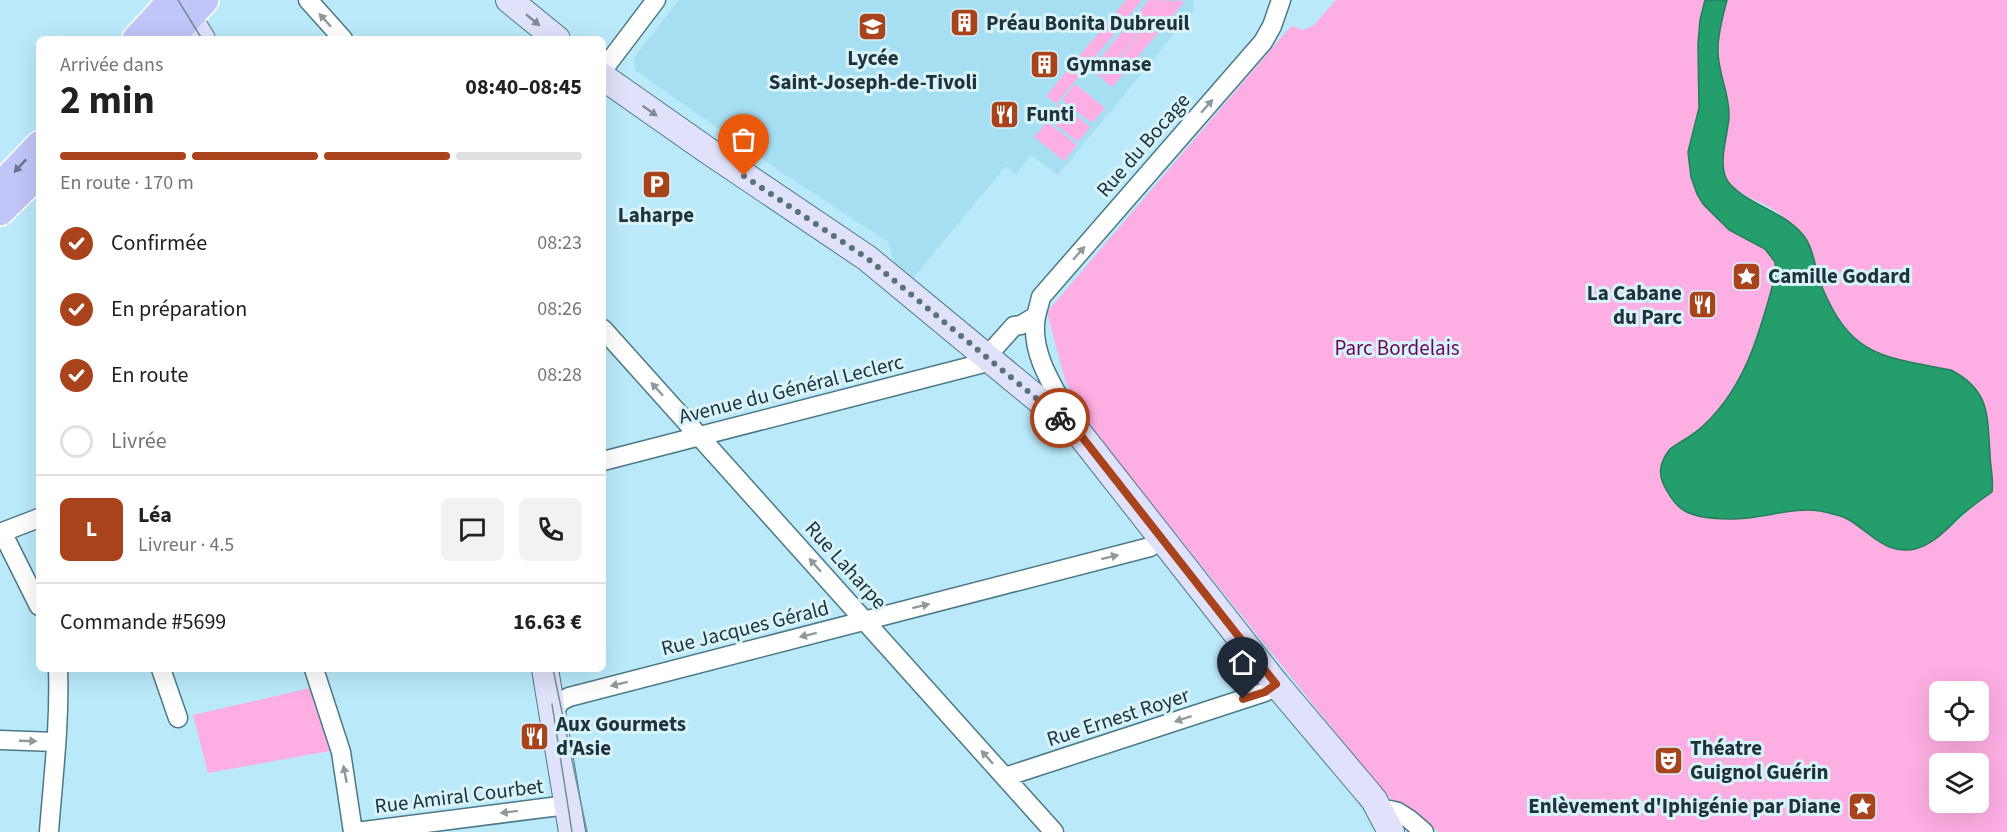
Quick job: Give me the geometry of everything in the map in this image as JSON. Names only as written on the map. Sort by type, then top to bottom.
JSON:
[{"type":"main road","points":[[151,28],[193,11]]},
{"type":"main road","points":[[0,186],[36,148]]},
{"type":"main road","points":[[0,212],[36,177]]},
{"type":"street","points":[[308,0],[340,36]]},
{"type":"street","points":[[509,0],[553,36]]},
{"type":"street","points":[[606,66],[656,0]]},
{"type":"street","name":"Rue du Bocage","points":[[1075,428],[1046,372],[1037,348],[1035,326],[1041,297],[1263,42],[1272,26],[1281,0]]},
{"type":"street","points":[[606,79],[725,163],[867,258],[1075,428],[1276,684],[1364,788],[1387,824]]},
{"type":"street","points":[[988,356],[1014,326],[1022,325],[1036,316]]},
{"type":"street","name":"Rue Laharpe","points":[[606,332],[1054,832]]},
{"type":"street","name":"Avenue du Général Leclerc","points":[[606,460],[980,364],[988,356]]},
{"type":"street","points":[[36,519],[1,532],[36,600]]},
{"type":"street","name":"Rue Jacques Gérald","points":[[554,713],[565,698],[1150,547],[1162,539]]},
{"type":"street","points":[[49,832],[59,726],[58,672]]},
{"type":"street","points":[[161,672],[178,718]]},
{"type":"street","points":[[315,672],[341,752],[355,832]]},
{"type":"street","points":[[546,672],[572,832]]},
{"type":"street","name":"Rue Ernest Royer","points":[[1005,777],[1265,692],[1276,684]]},
{"type":"street","points":[[0,740],[56,742]]},
{"type":"street","name":"Rue Amiral Courbet","points":[[355,832],[567,805]]},
{"type":"street","points":[[1387,824],[1390,810],[1398,812],[1424,832]]},
{"type":"shaded area","points":[[679,0],[1193,0],[1194,10],[1058,175],[1031,155],[1016,174],[1006,166],[913,278],[894,262],[888,242],[781,172],[636,71],[633,59]]},
{"type":"shaded area","points":[[1705,0],[1727,0],[1720,30],[1718,58],[1729,108],[1723,169],[1729,183],[1747,198],[1789,222],[1806,239],[1820,281],[1833,310],[1845,328],[1858,341],[1888,356],[1951,370],[1974,387],[1984,406],[1987,416],[1992,492],[1922,547],[1896,549],[1880,542],[1847,519],[1836,514],[1813,510],[1733,519],[1701,517],[1679,507],[1662,480],[1661,469],[1666,454],[1700,429],[1719,409],[1742,374],[1758,335],[1776,273],[1775,262],[1765,249],[1729,230],[1703,204],[1691,177],[1688,152],[1699,108],[1698,44]]},
{"type":"green space","points":[[1126,0],[1142,0],[1056,104],[1046,96]]},
{"type":"green space","points":[[1149,0],[1185,1],[1112,87],[1102,79],[1163,5],[1101,78],[1091,69]]},
{"type":"green space","name":"Parc Bordelais","points":[[1336,0],[1705,0],[1700,20],[1699,108],[1688,152],[1697,194],[1703,204],[1729,230],[1765,249],[1772,256],[1776,273],[1758,335],[1742,374],[1719,409],[1704,425],[1670,449],[1662,468],[1663,482],[1676,504],[1693,514],[1731,518],[1758,517],[1803,510],[1825,512],[1849,519],[1878,541],[1894,549],[1903,550],[1923,545],[1945,532],[1993,488],[1989,438],[1983,406],[1976,392],[1966,380],[1951,370],[1898,360],[1867,347],[1854,338],[1831,308],[1782,216],[1742,194],[1728,182],[1724,174],[1723,153],[1729,111],[1718,55],[1720,31],[1727,0],[2007,0],[2007,832],[1439,832],[1386,795],[1115,458],[1086,418],[1065,380],[1047,312],[1291,26],[1303,30],[1313,26]]},
{"type":"green space","points":[[1075,84],[1105,108],[1092,123],[1062,100]]},
{"type":"green space","points":[[1060,103],[1090,127],[1078,142],[1048,119]]},
{"type":"green space","points":[[1047,122],[1077,145],[1064,161],[1034,137]]},
{"type":"green space","points":[[310,688],[330,751],[208,773],[193,715]]},
{"type":"tram line","points":[[178,0],[200,36]]},
{"type":"tram line","points":[[554,672],[587,832]]},
{"type":"tram line","points":[[552,704],[572,832]]},
{"type":"way so far","points":[[744,176],[867,258],[1060,418]]},
{"type":"place","name":"Préau Bonita Dubreuil","points":[[965,23]]},
{"type":"place","name":"Lycée Saint-Joseph-de-Tivoli","points":[[873,27]]},
{"type":"place","name":"Gymnase","points":[[1045,64]]},
{"type":"place","name":"Funti","points":[[1005,114]]},
{"type":"place","name":"Laharpe","points":[[656,184]]},
{"type":"place","name":"Camille Godard","points":[[1747,276]]},
{"type":"place","name":"La Cabane du Parc","points":[[1703,305]]},
{"type":"place","name":"Aux Gourmets d'Asie","points":[[535,736]]},
{"type":"place","name":"Théatre Guignol Guérin","points":[[1669,760]]},
{"type":"place","name":"Enlèvement d'Iphigénie par Diane","points":[[1862,806]]},
{"type":"route","points":[[1060,418],[1075,428],[1276,684],[1265,692],[1243,699]]}]
